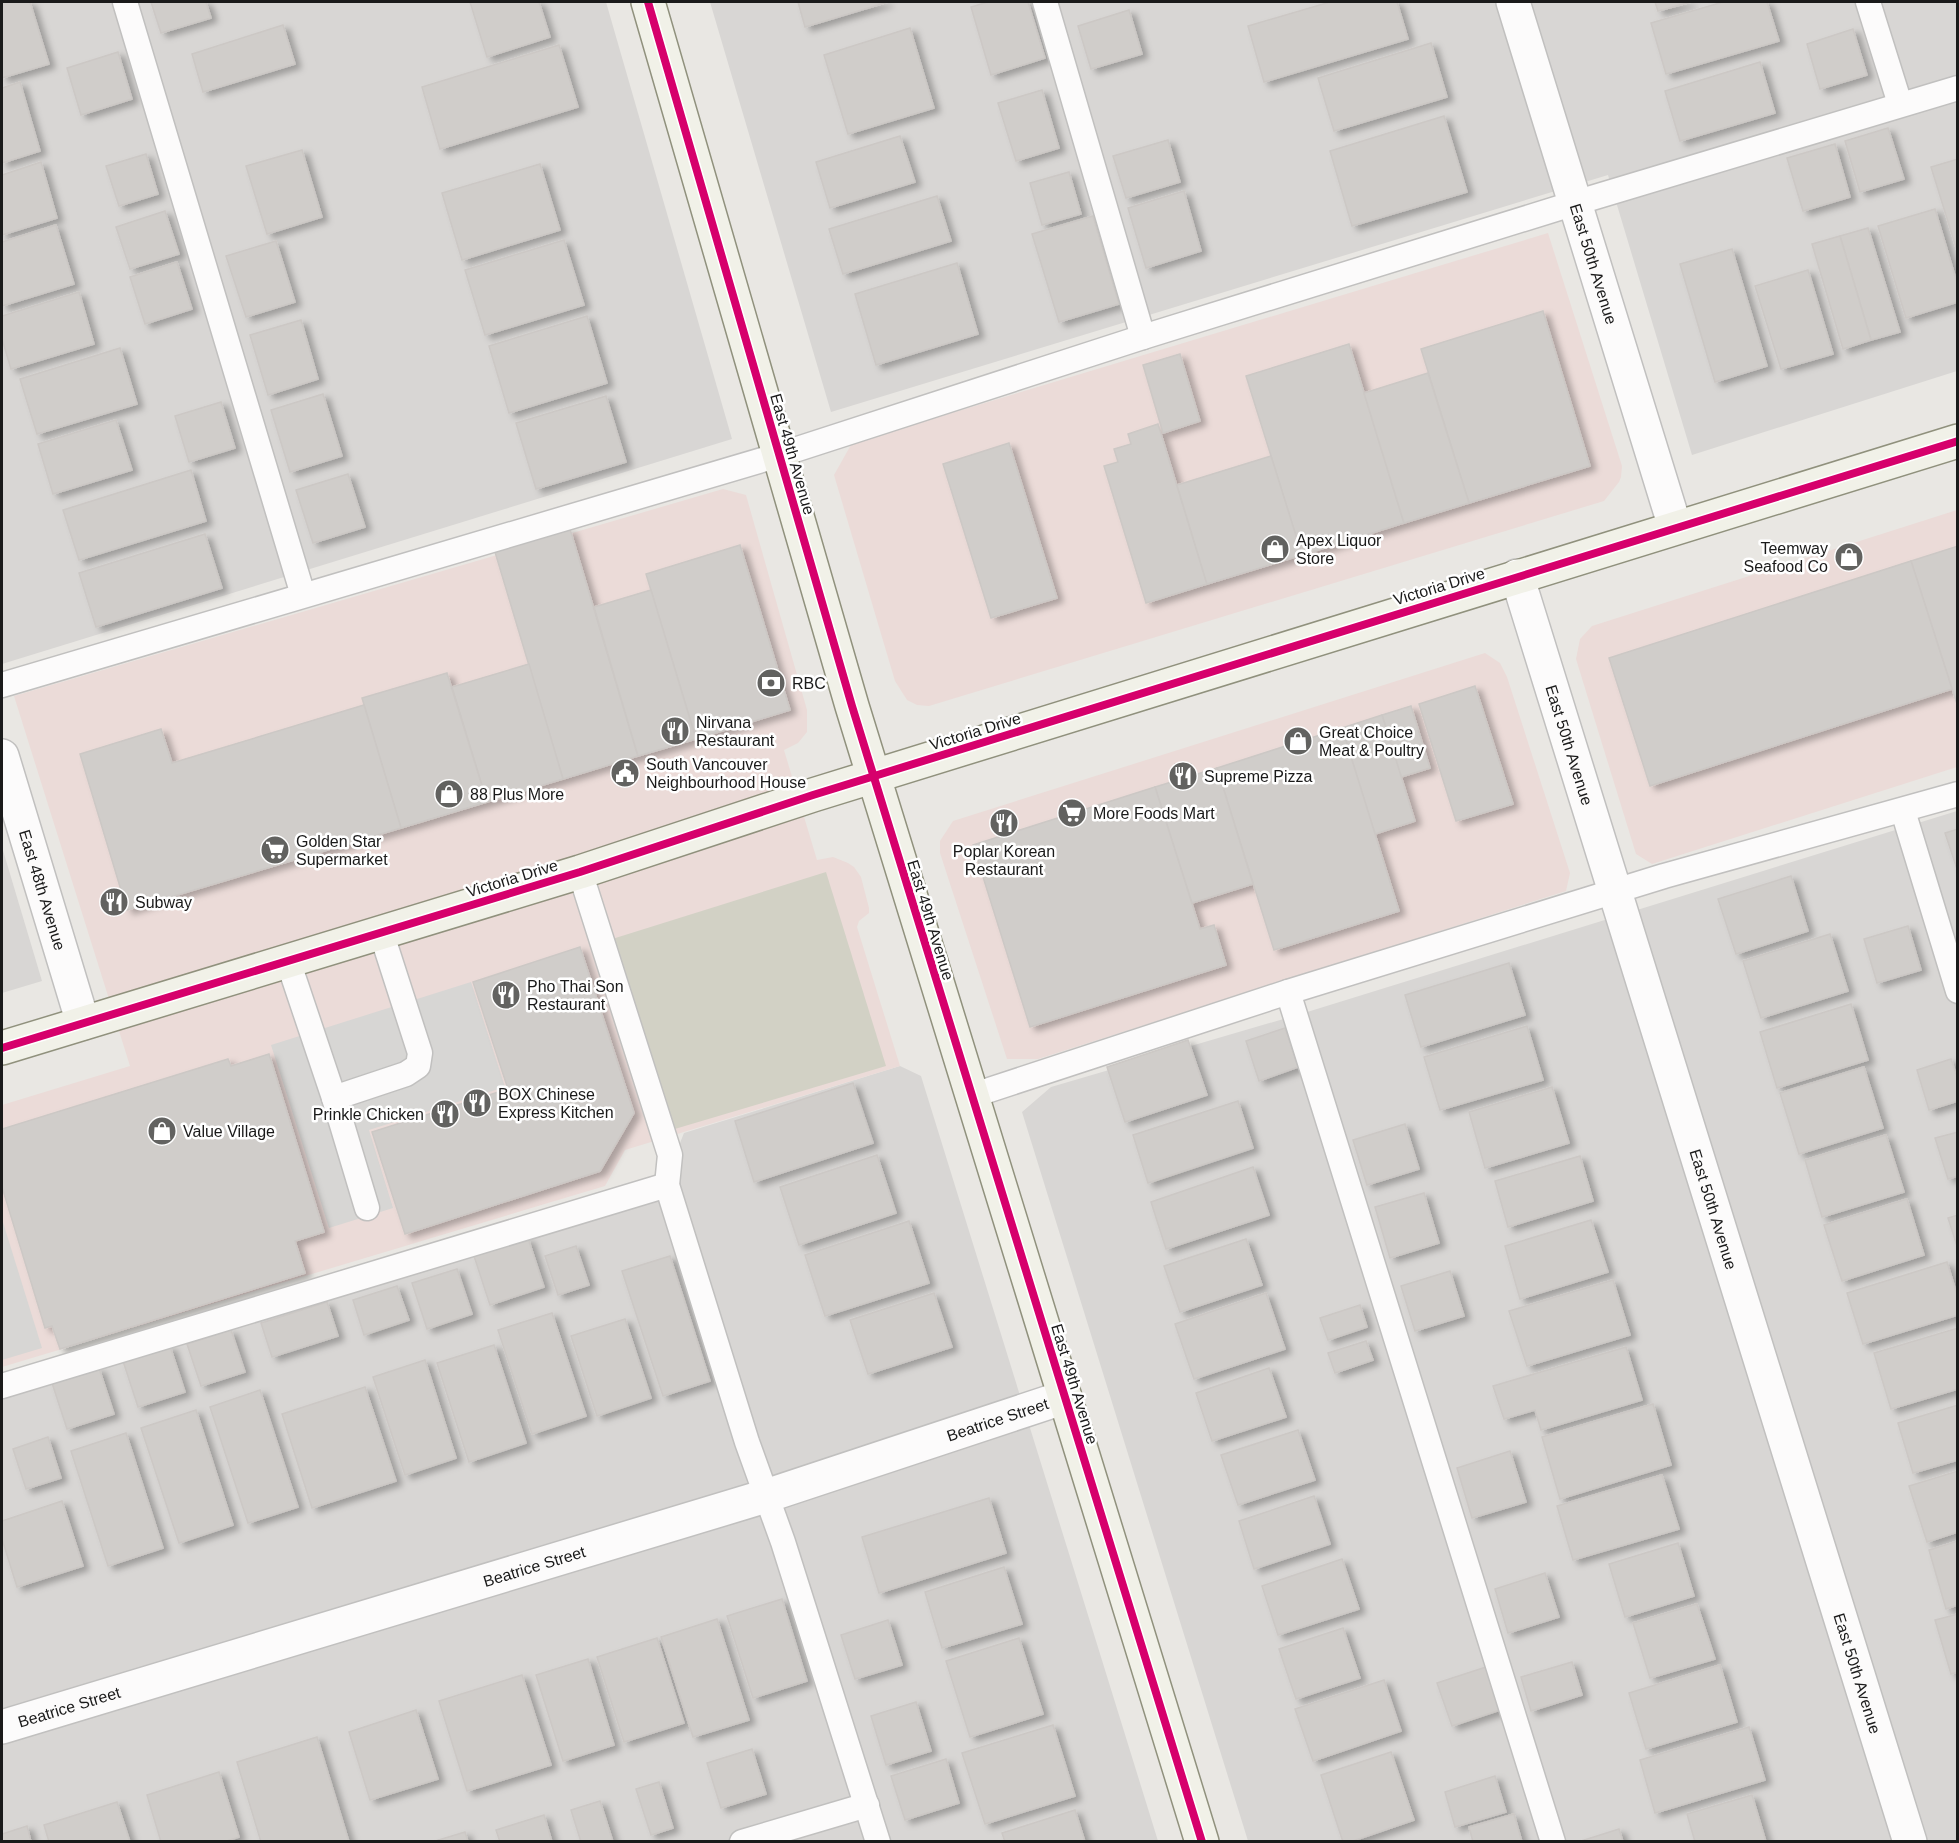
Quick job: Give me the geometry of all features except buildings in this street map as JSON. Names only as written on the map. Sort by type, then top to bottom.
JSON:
[{"type":"street","name":"East 49th Avenue","points":[[648,2],[874,777],[1202,1842]]},
{"type":"street","name":"East 50th Avenue","points":[[1514,2],[1676,527]]},
{"type":"street","name":"Victoria Drive","points":[[2,1048],[580,872],[874,777],[1958,441]]},
{"type":"street","name":"East 50th Avenue","points":[[1517,576],[1910,1842]]},
{"type":"street","name":"East 48th Avenue","points":[[2,756],[84,1023]]},
{"type":"street","name":"Beatrice Street","points":[[2,1726],[766,1496],[1065,1397]]},
{"type":"lane","points":[[125,2],[303,595]]},
{"type":"lane","points":[[1045,2],[1143,337]]},
{"type":"lane","points":[[1868,2],[1900,104]]},
{"type":"lane","points":[[2,685],[779,455],[1143,337],[1575,203],[1958,88]]},
{"type":"lane","points":[[971,1096],[1288,992],[1616,891],[1958,794]]},
{"type":"lane","points":[[1902,811],[1958,991]]},
{"type":"lane","points":[[580,872],[670,1155],[667,1185],[747,1442],[878,1842]]},
{"type":"lane","points":[[334,1098],[406,1074],[418,1066],[420,1053],[381,932]]},
{"type":"lane","points":[[288,961],[334,1098],[367,1208]]},
{"type":"lane","points":[[1288,992],[1553,1842]]},
{"type":"lane","points":[[2,1386],[667,1185]]},
{"type":"lane","points":[[742,1842],[867,1804]]},
{"type":"shaded area","points":[[2,2],[606,2],[732,439],[2,664]]},
{"type":"shaded area","points":[[710,2],[1957,2],[1957,371],[1692,455],[1608,175],[831,412]]},
{"type":"shaded area","points":[[1548,233],[1622,466],[1619,482],[1604,501],[929,706],[917,705],[907,700],[895,681],[834,475],[852,443]]},
{"type":"shaded area","points":[[723,489],[746,495],[807,710],[807,732],[798,743],[784,750],[817,860],[833,857],[854,867],[861,877],[869,913],[859,921],[857,927],[900,1066],[625,1150],[605,1186],[2,1367],[2,1105],[130,1066],[14,696]]},
{"type":"shaded area","points":[[1957,510],[1957,767],[1652,864],[1636,854],[1576,659],[1580,639],[1592,626]]},
{"type":"shaded area","points":[[1485,653],[1500,663],[1507,677],[1570,873],[1566,891],[1038,1059],[1007,1059],[940,853],[940,841],[953,821]]},
{"type":"shaded area","points":[[1957,811],[1957,1841],[1248,1841],[1022,1112],[1051,1087],[1304,1013]]},
{"type":"shaded area","points":[[2,847],[42,981],[2,993]]},
{"type":"shaded area","points":[[826,872],[886,1066],[668,1131],[609,940]]},
{"type":"shaded area","points":[[471,982],[505,1087],[369,1130],[393,1208],[329,1228],[271,1045]]},
{"type":"shaded area","points":[[900,1066],[921,1076],[1158,1841],[2,1842],[2,1392],[660,1193],[684,1133]]},
{"type":"shaded area","points":[[2,1219],[42,1348],[2,1360]]},
{"type":"cycle path","points":[[648,2],[852,706],[1202,1842]]},
{"type":"cycle path","points":[[2,1048],[580,872],[813,795],[1958,441]]},
{"type":"place","name":"Apex Liquor Store","points":[[1275,549]]},
{"type":"place","name":"Teemway Seafood Co","points":[[1849,557]]},
{"type":"place","name":"RBC","points":[[771,683]]},
{"type":"place","name":"Nirvana Restaurant","points":[[675,731]]},
{"type":"place","name":"Great Choice Meat & Poultry","points":[[1298,741]]},
{"type":"place","name":"South Vancouver Neighbourhood House","points":[[625,773]]},
{"type":"place","name":"Supreme Pizza","points":[[1183,776]]},
{"type":"place","name":"88 Plus More","points":[[449,794]]},
{"type":"place","name":"More Foods Mart","points":[[1072,813]]},
{"type":"place","name":"Poplar Korean Restaurant","points":[[1004,823]]},
{"type":"place","name":"Golden Star Supermarket","points":[[275,850]]},
{"type":"place","name":"Subway","points":[[114,902]]},
{"type":"place","name":"Pho Thai Son Restaurant","points":[[506,995]]},
{"type":"place","name":"BOX Chinese Express Kitchen","points":[[477,1103]]},
{"type":"place","name":"Prinkle Chicken","points":[[445,1114]]},
{"type":"place","name":"Value Village","points":[[162,1131]]}]
